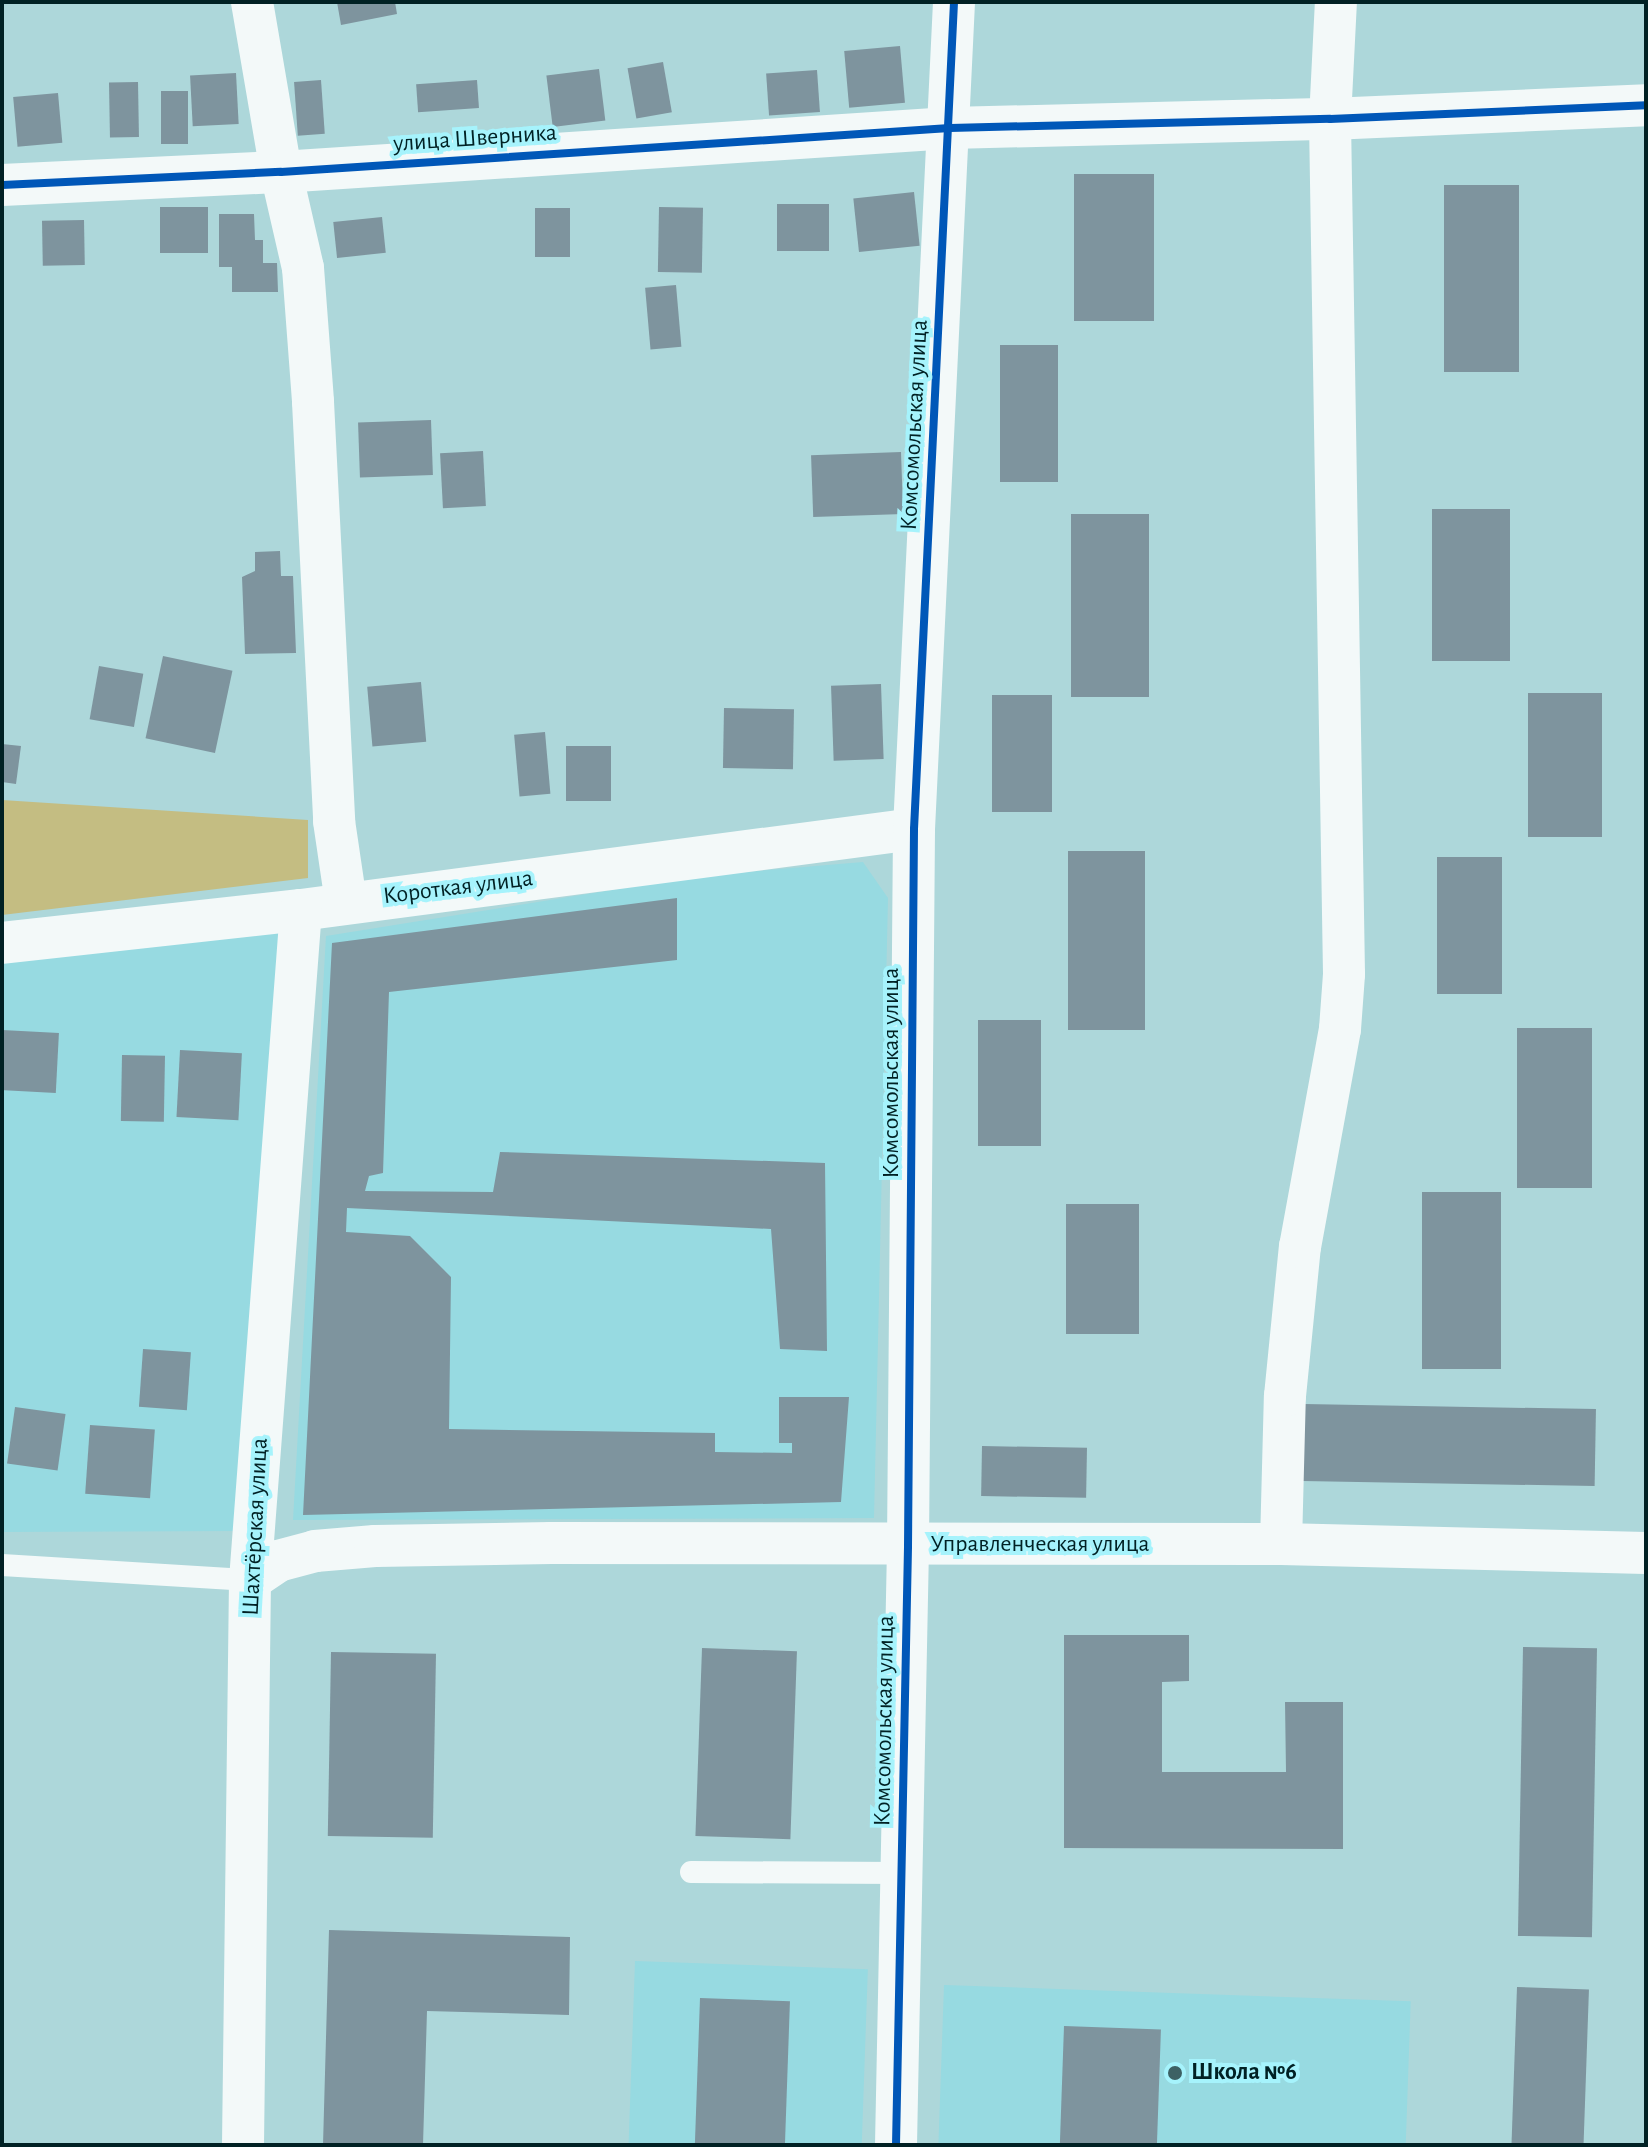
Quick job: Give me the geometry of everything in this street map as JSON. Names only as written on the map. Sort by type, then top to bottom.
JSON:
[{"type":"street","points":[[252,2],[281,172],[303,268],[313,402],[334,821],[346,902]]},
{"type":"street","name":"Комсомольская улица","points":[[896,2145],[908,1546],[914,829],[954,2]]},
{"type":"street","points":[[1281,1544],[1285,1396],[1300,1247],[1340,1029],[1344,974],[1330,119],[1336,2]]},
{"type":"street","name":"улица Шверника","points":[[2,185],[281,172],[950,128],[1330,119],[1646,105]]},
{"type":"street","name":"Короткая улица","points":[[2,943],[301,910],[914,829]]},
{"type":"street","name":"Шахтёрская улица","points":[[243,2145],[250,1580],[301,910]]},
{"type":"street","name":"Управленческая улица","points":[[250,1580],[278,1561],[315,1551],[375,1546],[551,1543],[908,1546],[1281,1544],[1646,1553]]},
{"type":"lane","points":[[2,1565],[250,1580]]},
{"type":"lane","points":[[691,1872],[902,1873]]},
{"type":"shaded area","points":[[2,800],[308,820],[308,878],[2,915]]},
{"type":"shaded area","points":[[863,862],[888,898],[874,1518],[293,1520],[326,936],[699,876]]},
{"type":"shaded area","points":[[284,927],[239,1531],[2,1532],[2,957]]},
{"type":"shaded area","points":[[635,1961],[868,1969],[862,2145],[629,2145]]},
{"type":"shaded area","name":"Школа №6","points":[[944,1985],[1411,2001],[1406,2145],[938,2145]]},
{"type":"building","points":[[337,2],[395,2],[397,14],[341,25]]},
{"type":"building","points":[[900,46],[905,103],[849,108],[844,51]]},
{"type":"building","points":[[663,62],[672,112],[636,118],[628,68]]},
{"type":"building","points":[[599,69],[605,121],[553,127],[546,75]]},
{"type":"building","points":[[817,70],[820,112],[769,115],[766,74]]},
{"type":"building","points":[[236,73],[239,124],[193,126],[190,75]]},
{"type":"building","points":[[321,80],[325,134],[298,136],[294,82]]},
{"type":"building","points":[[477,80],[479,108],[418,112],[416,84]]},
{"type":"building","points":[[138,82],[139,137],[110,137],[109,83]]},
{"type":"building","points":[[161,91],[188,91],[188,144],[161,144]]},
{"type":"building","points":[[58,93],[62,143],[18,147],[13,97]]},
{"type":"building","points":[[1074,174],[1154,174],[1154,321],[1074,321]]},
{"type":"building","points":[[1444,185],[1519,185],[1519,372],[1444,372]]},
{"type":"building","points":[[914,192],[920,246],[859,252],[853,198]]},
{"type":"building","points":[[777,204],[829,204],[829,251],[777,251]]},
{"type":"building","points":[[160,207],[208,207],[208,253],[160,253]]},
{"type":"building","points":[[659,207],[703,208],[702,273],[658,272]]},
{"type":"building","points":[[535,208],[570,208],[570,257],[535,257]]},
{"type":"building","points":[[219,214],[254,214],[255,240],[263,240],[263,263],[277,263],[278,292],[232,292],[232,267],[219,267]]},
{"type":"building","points":[[382,217],[386,253],[337,258],[333,222]]},
{"type":"building","points":[[84,220],[85,265],[43,266],[42,221]]},
{"type":"building","points":[[676,285],[681,347],[651,349],[645,288]]},
{"type":"building","points":[[1000,345],[1058,345],[1058,482],[1000,482]]},
{"type":"building","points":[[431,420],[433,475],[360,478],[358,423]]},
{"type":"building","points":[[483,451],[486,506],[443,508],[440,453]]},
{"type":"building","points":[[901,452],[903,514],[813,517],[811,455]]},
{"type":"building","points":[[1432,509],[1510,509],[1510,661],[1432,661]]},
{"type":"building","points":[[1071,514],[1149,514],[1149,697],[1071,697]]},
{"type":"building","points":[[280,551],[281,576],[293,576],[296,653],[245,654],[242,577],[255,571],[255,552]]},
{"type":"building","points":[[163,656],[232,671],[215,753],[146,738]]},
{"type":"building","points":[[99,666],[143,674],[134,727],[90,719]]},
{"type":"building","points":[[421,682],[426,742],[372,746],[367,687]]},
{"type":"building","points":[[881,684],[884,759],[834,761],[831,686]]},
{"type":"building","points":[[1528,693],[1602,693],[1602,837],[1528,837]]},
{"type":"building","points":[[992,695],[1052,695],[1052,812],[992,812]]},
{"type":"building","points":[[724,708],[794,709],[793,769],[723,768]]},
{"type":"building","points":[[545,732],[550,794],[520,796],[514,735]]},
{"type":"building","points":[[2,744],[21,746],[16,784],[2,782]]},
{"type":"building","points":[[566,746],[611,746],[611,801],[566,801]]},
{"type":"building","points":[[1068,851],[1145,851],[1145,1030],[1068,1030]]},
{"type":"building","points":[[1437,857],[1502,857],[1502,994],[1437,994]]},
{"type":"building","points":[[677,898],[677,960],[389,992],[383,1173],[369,1176],[365,1191],[493,1192],[500,1152],[825,1163],[827,1351],[780,1349],[771,1229],[347,1208],[346,1232],[410,1236],[451,1277],[449,1429],[715,1433],[715,1452],[792,1453],[792,1443],[779,1443],[779,1397],[849,1397],[841,1502],[303,1515],[332,943]]},
{"type":"building","points":[[978,1020],[1041,1020],[1041,1146],[978,1146]]},
{"type":"building","points":[[1517,1028],[1592,1028],[1592,1188],[1517,1188]]},
{"type":"building","points":[[2,1030],[59,1033],[56,1093],[2,1090]]},
{"type":"building","points":[[180,1050],[242,1053],[238,1120],[176,1117]]},
{"type":"building","points":[[122,1055],[165,1056],[164,1122],[121,1121]]},
{"type":"building","points":[[1422,1192],[1501,1192],[1501,1369],[1422,1369]]},
{"type":"building","points":[[1066,1204],[1139,1204],[1139,1334],[1066,1334]]},
{"type":"building","points":[[143,1349],[191,1352],[187,1410],[139,1407]]},
{"type":"building","points":[[1304,1404],[1596,1409],[1595,1486],[1303,1481]]},
{"type":"building","points":[[15,1407],[66,1414],[58,1471],[7,1463]]},
{"type":"building","points":[[90,1425],[155,1430],[150,1498],[85,1494]]},
{"type":"building","points":[[982,1446],[1087,1448],[1086,1498],[981,1496]]},
{"type":"building","points":[[1064,1635],[1189,1635],[1189,1681],[1162,1682],[1162,1772],[1286,1772],[1285,1702],[1343,1702],[1343,1849],[1064,1848]]},
{"type":"building","points":[[1523,1647],[1597,1648],[1592,1937],[1518,1936]]},
{"type":"building","points":[[702,1648],[797,1651],[790,1839],[695,1836]]},
{"type":"building","points":[[331,1652],[436,1654],[433,1838],[328,1836]]},
{"type":"building","points":[[329,1930],[570,1937],[569,2015],[427,2011],[423,2145],[323,2145]]},
{"type":"building","points":[[1517,1987],[1589,1990],[1584,2145],[1511,2145]]},
{"type":"building","points":[[700,1998],[790,2001],[785,2145],[695,2145]]},
{"type":"building","points":[[1064,2026],[1161,2029],[1157,2145],[1060,2145]]},
{"type":"cycle path","points":[[896,2145],[908,1546],[914,829],[954,2]]},
{"type":"cycle path","points":[[2,185],[281,172],[950,128],[1330,119],[1646,105]]},
{"type":"place","name":"Школа №6","points":[[1175,2073]]}]
